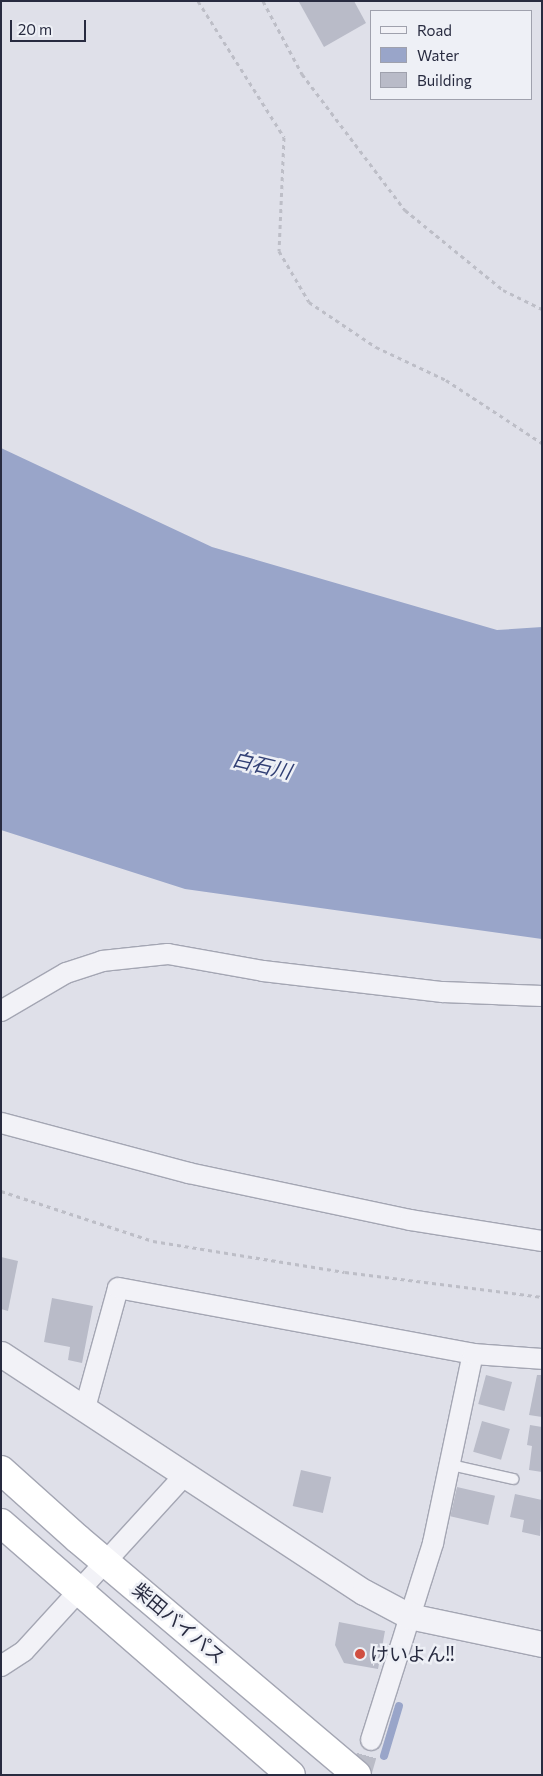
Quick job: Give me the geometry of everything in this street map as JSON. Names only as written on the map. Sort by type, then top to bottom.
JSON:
[{"type":"highway","name":"柴田バイパス","points":[[1,1470],[104,1561],[357,1775]]},
{"type":"highway","points":[[1,1523],[291,1775]]},
{"type":"street","points":[[1,1011],[66,973],[102,961],[168,954],[263,971],[443,992],[542,996]]},
{"type":"street","points":[[1,1123],[189,1173],[410,1220],[542,1241]]},
{"type":"street","points":[[85,1408],[118,1288],[473,1354],[542,1359]]},
{"type":"street","points":[[1,1354],[85,1408],[184,1476],[364,1592],[409,1616],[542,1644]]},
{"type":"street","points":[[371,1740],[433,1543],[473,1354]]},
{"type":"street","points":[[1,1666],[24,1651],[104,1561],[184,1476]]},
{"type":"lane","points":[[451,1465],[513,1479]]},
{"type":"path","points":[[198,1],[284,137],[280,251],[309,302],[376,347],[446,380],[542,443]]},
{"type":"path","points":[[263,1],[302,74],[405,210],[503,290],[542,309]]},
{"type":"path","points":[[1,1191],[152,1241],[345,1272],[542,1298]]},
{"type":"water","name":"白石川","points":[[1,448],[212,547],[497,630],[542,627],[542,939],[185,889],[1,830]]},
{"type":"building","points":[[354,1],[366,23],[324,47],[299,2]]},
{"type":"building","points":[[1,1257],[18,1261],[8,1311],[1,1309]]},
{"type":"building","points":[[52,1298],[93,1306],[82,1363],[68,1360],[70,1347],[44,1342]]},
{"type":"building","points":[[486,1375],[512,1382],[504,1411],[478,1404]]},
{"type":"building","points":[[537,1375],[542,1375],[542,1417],[529,1415]]},
{"type":"building","points":[[482,1421],[510,1429],[501,1460],[473,1452]]},
{"type":"building","points":[[530,1425],[542,1427],[542,1472],[529,1470],[532,1446],[527,1445]]},
{"type":"building","points":[[301,1470],[331,1477],[323,1513],[293,1506]]},
{"type":"building","points":[[457,1487],[495,1496],[488,1525],[450,1516]]},
{"type":"building","points":[[515,1494],[542,1500],[540,1536],[522,1532],[524,1520],[510,1517]]},
{"type":"building","name":"けいよん!!","points":[[339,1622],[385,1631],[378,1669],[344,1663],[335,1645]]},
{"type":"waterway","points":[[384,1756],[399,1706]]},
{"type":"tunnel","points":[[361,1775],[371,1740]]},
{"type":"place","name":"けいよん!!","points":[[360,1654]]}]
